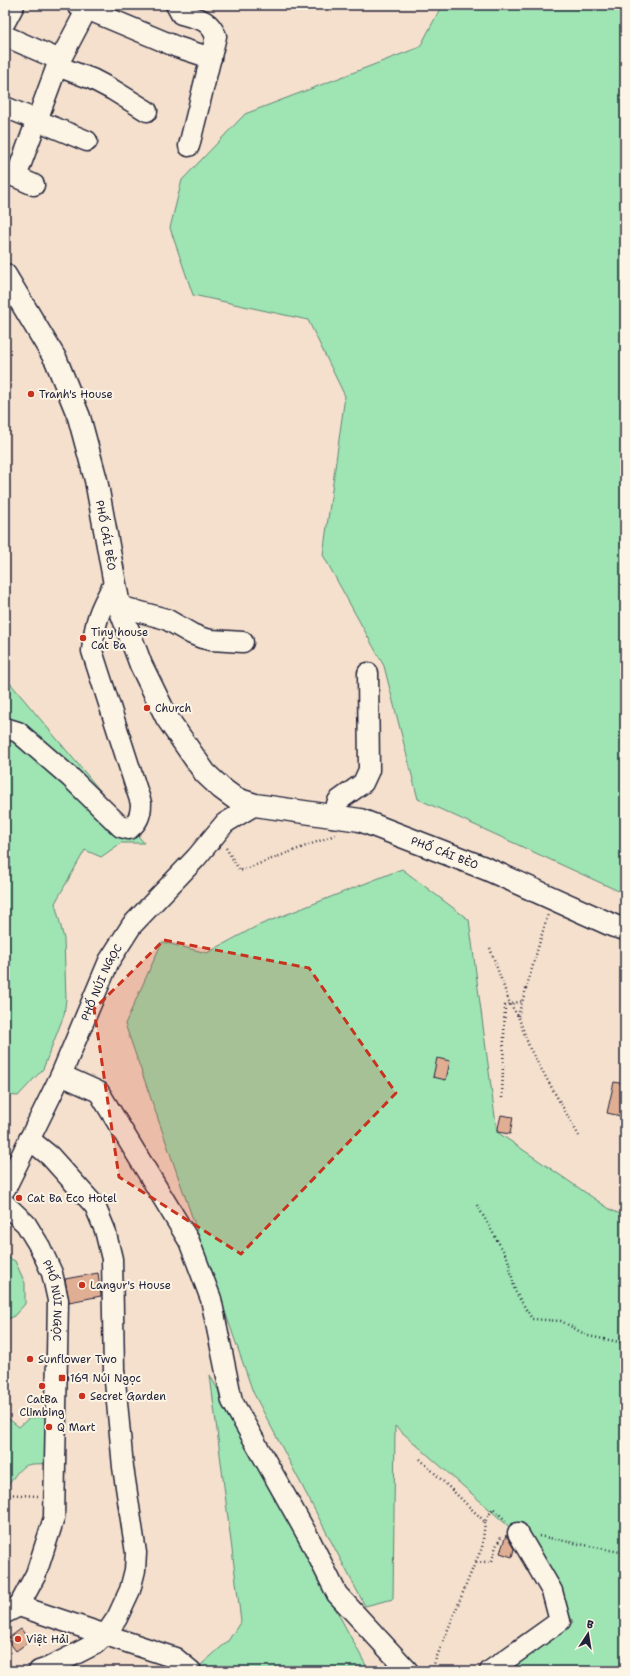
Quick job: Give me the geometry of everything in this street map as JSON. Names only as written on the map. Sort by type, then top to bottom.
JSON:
[{"type":"main road","name":"PHỐ CÁI BÈO","points":[[5,275],[56,360],[79,417],[96,480],[119,606],[141,664],[167,718],[205,773],[221,788],[236,799],[255,805],[360,820],[487,869],[614,926],[625,929]]},
{"type":"street","points":[[5,22],[14,5]]},
{"type":"street","points":[[176,5],[181,14],[202,20],[211,25],[216,36],[189,146]]},
{"type":"street","points":[[34,185],[10,174],[37,120],[59,63],[84,7],[177,48],[211,58]]},
{"type":"street","points":[[5,36],[113,90],[147,111]]},
{"type":"street","points":[[5,107],[87,141]]},
{"type":"street","points":[[5,728],[18,732],[71,778],[121,827],[129,829],[136,823],[141,812],[141,803],[92,651],[95,625],[101,606],[114,584]]},
{"type":"street","points":[[119,606],[166,619],[202,638],[243,642]]},
{"type":"street","points":[[333,816],[338,801],[364,783],[368,770],[368,673]]},
{"type":"street","points":[[221,788],[225,802],[221,828]]},
{"type":"street","points":[[221,828],[255,805]]},
{"type":"street","name":"PHỐ NÚI NGỌC","points":[[5,1189],[61,1075],[109,961],[132,925],[196,858],[221,828]]},
{"type":"street","points":[[61,1075],[99,1092],[189,1241],[211,1299],[232,1400],[309,1538],[337,1594],[408,1671]]},
{"type":"street","points":[[29,1139],[50,1156],[96,1206],[105,1230],[112,1260],[114,1370],[123,1467],[136,1553],[135,1570],[130,1590],[118,1618],[106,1634],[95,1644],[59,1663],[39,1671]]},
{"type":"street","name":"PHỐ NÚI NGỌC","points":[[5,1204],[26,1224],[40,1247],[52,1273],[58,1300],[54,1518],[36,1574],[12,1609]]},
{"type":"street","points":[[490,1671],[560,1621],[552,1591],[518,1533]]},
{"type":"street","points":[[12,1609],[106,1634],[175,1658],[191,1671]]},
{"type":"path","points":[[221,828],[240,871],[333,836],[360,820]]},
{"type":"path","points":[[518,1016],[552,898]]},
{"type":"path","points":[[490,948],[510,1004],[518,1016],[530,1049],[579,1136]]},
{"type":"path","points":[[502,1098],[504,1010],[505,1006],[523,1001]]},
{"type":"path","points":[[477,1205],[508,1259],[515,1291],[532,1319],[561,1321],[588,1336],[625,1343]]},
{"type":"path","points":[[420,1459],[485,1522],[493,1508],[518,1533]]},
{"type":"path","points":[[5,1494],[54,1497]]},
{"type":"path","points":[[431,1671],[475,1563]]},
{"type":"highlighted area","points":[[164,940],[309,968],[396,1093],[241,1254],[119,1177],[94,1009]]},
{"type":"green space","points":[[442,5],[625,5],[625,894],[418,799],[384,666],[323,555],[345,396],[308,320],[193,295],[170,228],[182,180],[245,114],[420,47]]},
{"type":"green space","points":[[5,677],[144,843],[121,843],[101,857],[85,850],[55,903],[64,939],[66,999],[64,1015],[43,1069],[18,1096],[5,1095]]},
{"type":"green space","points":[[402,869],[469,920],[497,1132],[611,1210],[625,1216],[625,1671],[509,1671],[519,1660],[573,1622],[531,1546],[395,1426],[393,1599],[365,1606],[253,1392],[125,1024],[162,942],[207,953],[257,926]]},
{"type":"green space","points":[[5,1256],[15,1261],[25,1283],[25,1304],[13,1317],[5,1320]]},
{"type":"green space","points":[[210,1375],[369,1671],[194,1671],[228,1641],[241,1621]]},
{"type":"green space","points":[[5,1416],[19,1427],[29,1418],[48,1416],[50,1464],[34,1464],[24,1466],[20,1469],[8,1486],[5,1486]]},
{"type":"building","points":[[437,1058],[450,1061],[446,1080],[433,1077]]},
{"type":"building","points":[[614,1082],[625,1084],[625,1117],[607,1113]]},
{"type":"building","points":[[501,1115],[513,1117],[510,1134],[497,1132]]},
{"type":"building","name":"Langur's House","points":[[98,1273],[101,1296],[69,1302],[65,1279]]},
{"type":"building","points":[[506,1535],[514,1549],[512,1557],[500,1553]]},
{"type":"building","points":[[21,1629],[30,1641],[16,1651],[7,1639]]},
{"type":"place","name":"Tranh's House","points":[[31,394]]},
{"type":"place","name":"Tiny house Cat Ba","points":[[83,638]]},
{"type":"place","name":"Church","points":[[147,708]]},
{"type":"place","name":"Cat Ba Eco Hotel","points":[[19,1198]]},
{"type":"place","name":"Langur's House","points":[[82,1285]]},
{"type":"place","name":"Sunflower Two","points":[[30,1359]]},
{"type":"place","name":"169 Núi Ngọc","points":[[62,1378]]},
{"type":"place","name":"CatBa Climbing","points":[[42,1386]]},
{"type":"place","name":"Secret Garden","points":[[82,1396]]},
{"type":"place","name":"Q Mart","points":[[49,1427]]},
{"type":"place","name":"Việt Hải","points":[[18,1639]]}]
